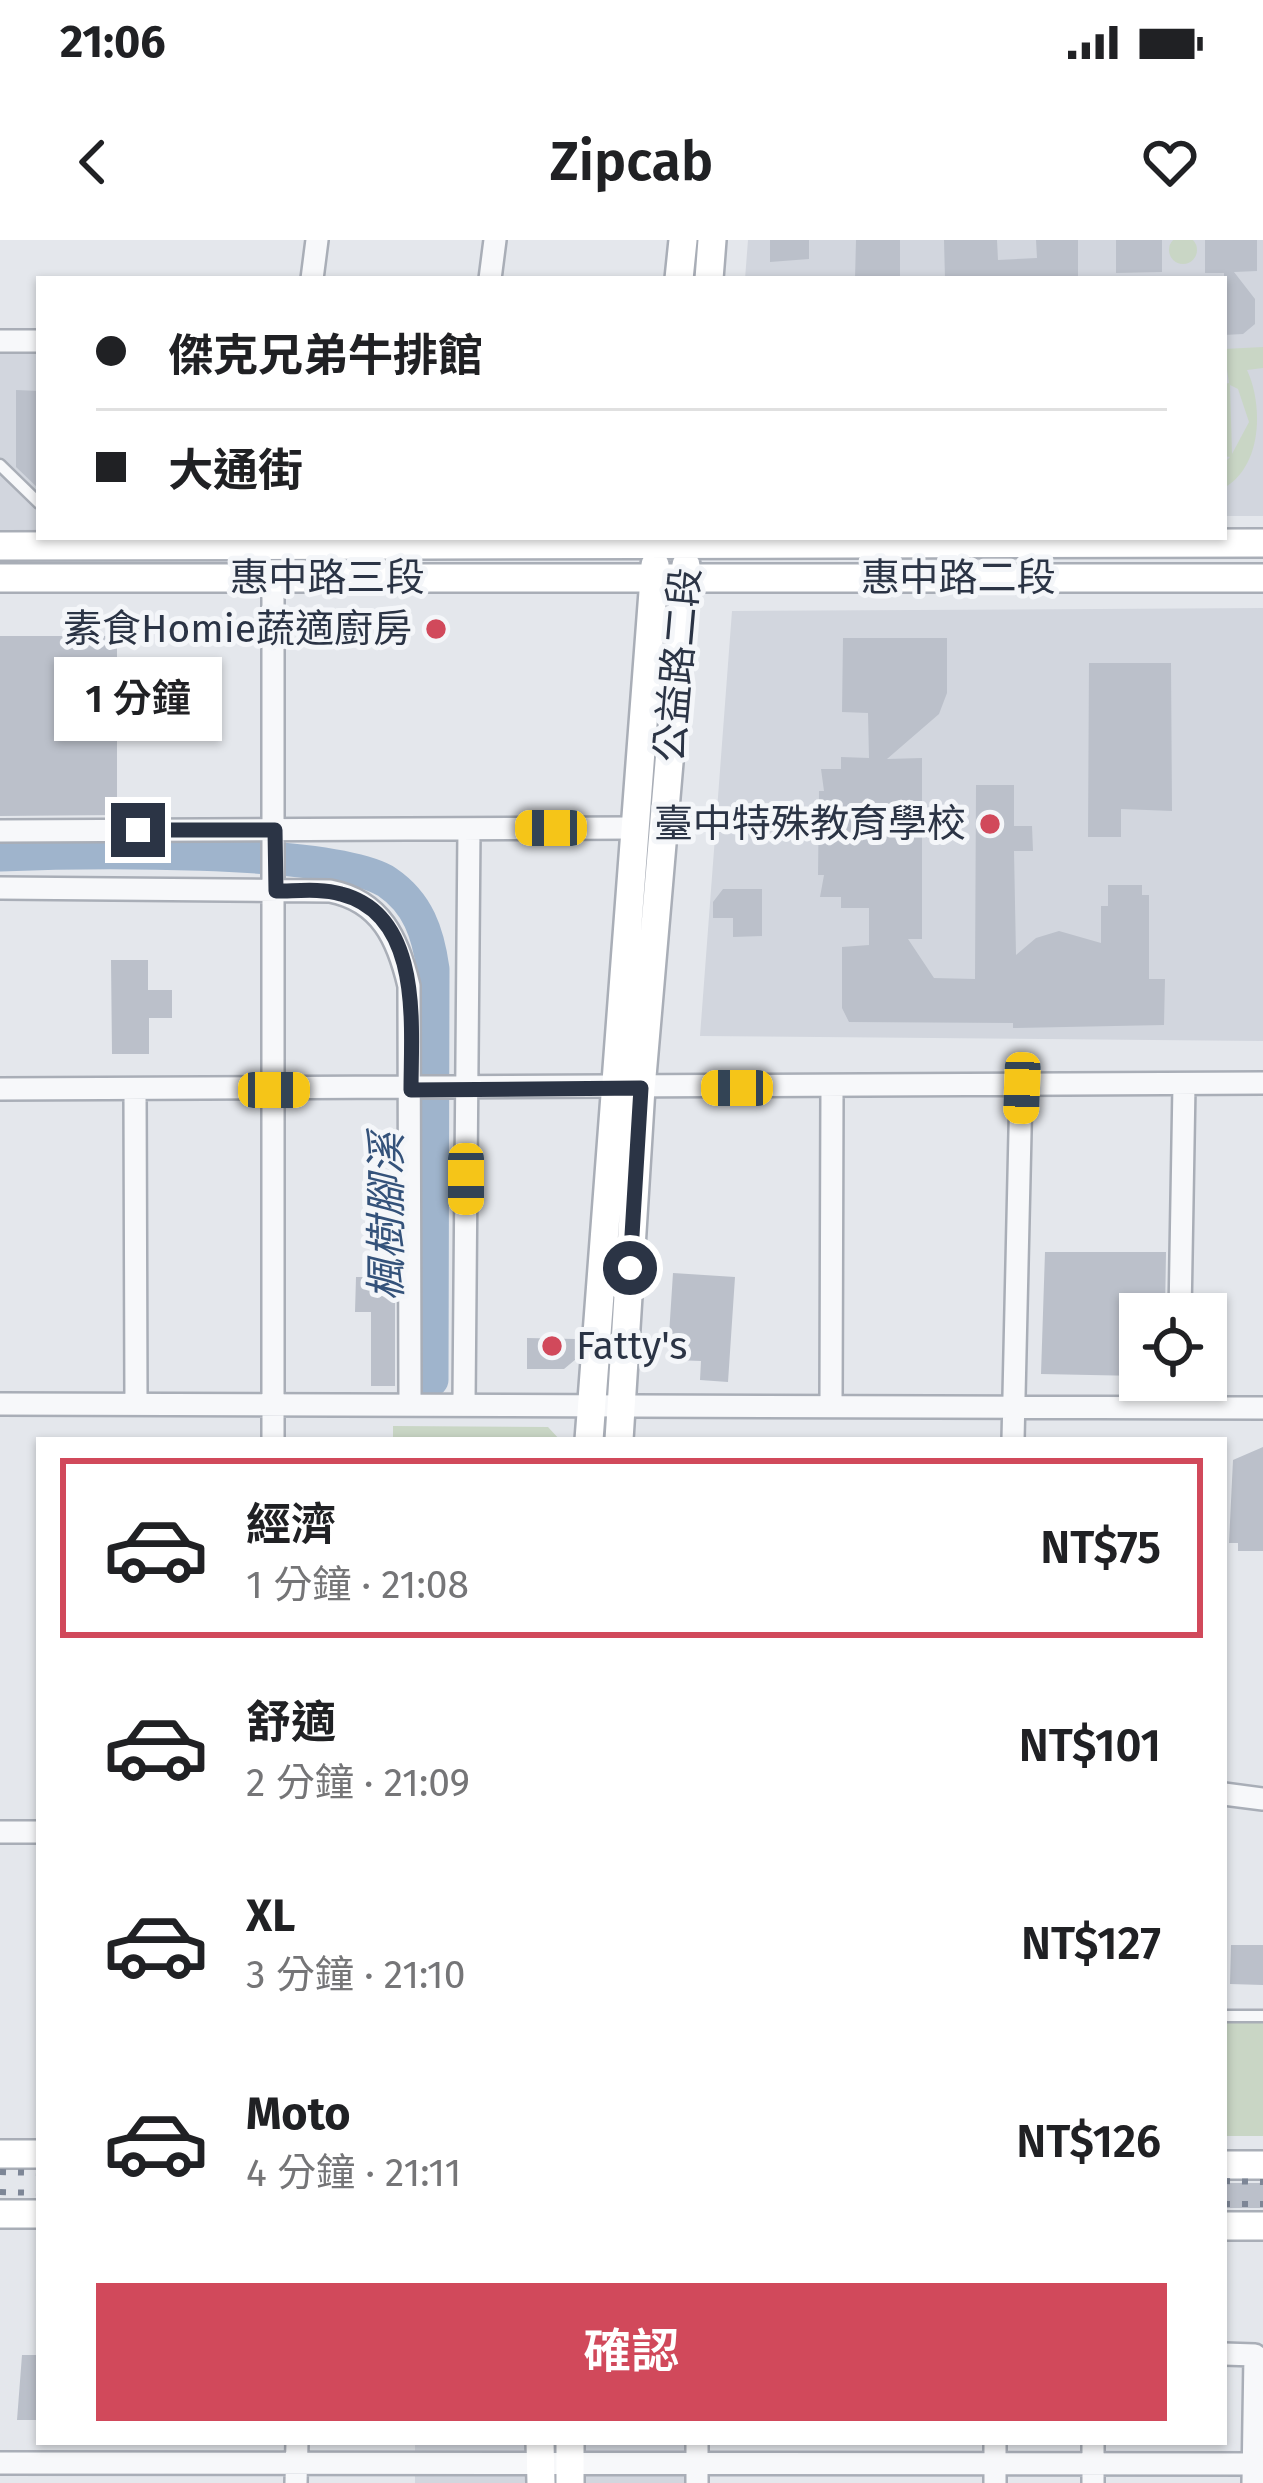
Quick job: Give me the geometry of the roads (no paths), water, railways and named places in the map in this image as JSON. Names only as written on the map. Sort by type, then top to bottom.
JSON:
[{"type":"street","points":[[312,276],[316,240]]},
{"type":"street","points":[[490,276],[495,240]]},
{"type":"street","points":[[679,276],[682,240]]},
{"type":"street","points":[[709,276],[712,240]]},
{"type":"street","points":[[0,340],[36,341]]},
{"type":"street","name":"公益路二段","points":[[589,1437],[657,540]]},
{"type":"street","name":"惠中路三段","points":[[0,546],[78,541],[688,541]]},
{"type":"street","name":"惠中路二段","points":[[688,541],[1263,543]]},
{"type":"street","name":"公益路二段","points":[[619,1437],[641,1088],[688,541]]},
{"type":"street","name":"惠中路三段","points":[[0,578],[654,578]]},
{"type":"street","points":[[273,578],[273,1437]]},
{"type":"street","name":"惠中路二段","points":[[654,578],[1263,578]]},
{"type":"street","points":[[0,831],[276,835],[634,828]]},
{"type":"street","points":[[464,1402],[461,1090],[469,829]]},
{"type":"street","points":[[0,888],[276,885],[346,895],[378,915],[393,934],[409,986],[416,1090],[410,1402]]},
{"type":"street","points":[[0,1089],[1022,1088],[1263,1083]]},
{"type":"street","points":[[1180,1293],[1184,1085]]},
{"type":"street","points":[[831,1404],[832,1088]]},
{"type":"street","points":[[1013,1437],[1022,1088]]},
{"type":"street","points":[[135,1089],[136,1403]]},
{"type":"street","points":[[1179,1401],[1179,1407]]},
{"type":"street","points":[[0,1404],[621,1402],[1263,1408]]},
{"type":"street","points":[[1227,1794],[1263,1798]]},
{"type":"street","points":[[0,1832],[36,1832]]},
{"type":"street","points":[[0,2154],[36,2154]]},
{"type":"street","points":[[1227,2165],[1263,2165]]},
{"type":"street","points":[[0,2214],[36,2215]]},
{"type":"street","points":[[1227,2226],[1263,2226]]},
{"type":"street","points":[[0,2463],[697,2462],[750,2452],[788,2472],[838,2472],[883,2459],[935,2472],[995,2462],[1257,2471],[1255,2355],[1227,2354]]},
{"type":"lane","points":[[0,464],[36,499]]},
{"type":"lane","points":[[1227,2016],[1263,2016]]},
{"type":"waterway","name":"楓樹腳溪","points":[[0,855],[260,857],[358,871],[387,882],[407,899],[424,931],[433,969],[432,1380]]},
{"type":"railway","points":[[0,2172],[36,2173]]},
{"type":"railway","points":[[1227,2181],[1263,2182]]},
{"type":"railway","points":[[0,2192],[36,2193]]},
{"type":"railway","points":[[1227,2204],[1263,2204]]},
{"type":"place","name":"素食Homie蔬適廚房","points":[[436,629]]},
{"type":"place","name":"臺中特殊教育學校","points":[[990,824]]},
{"type":"place","name":"Fatty's","points":[[552,1346]]}]
